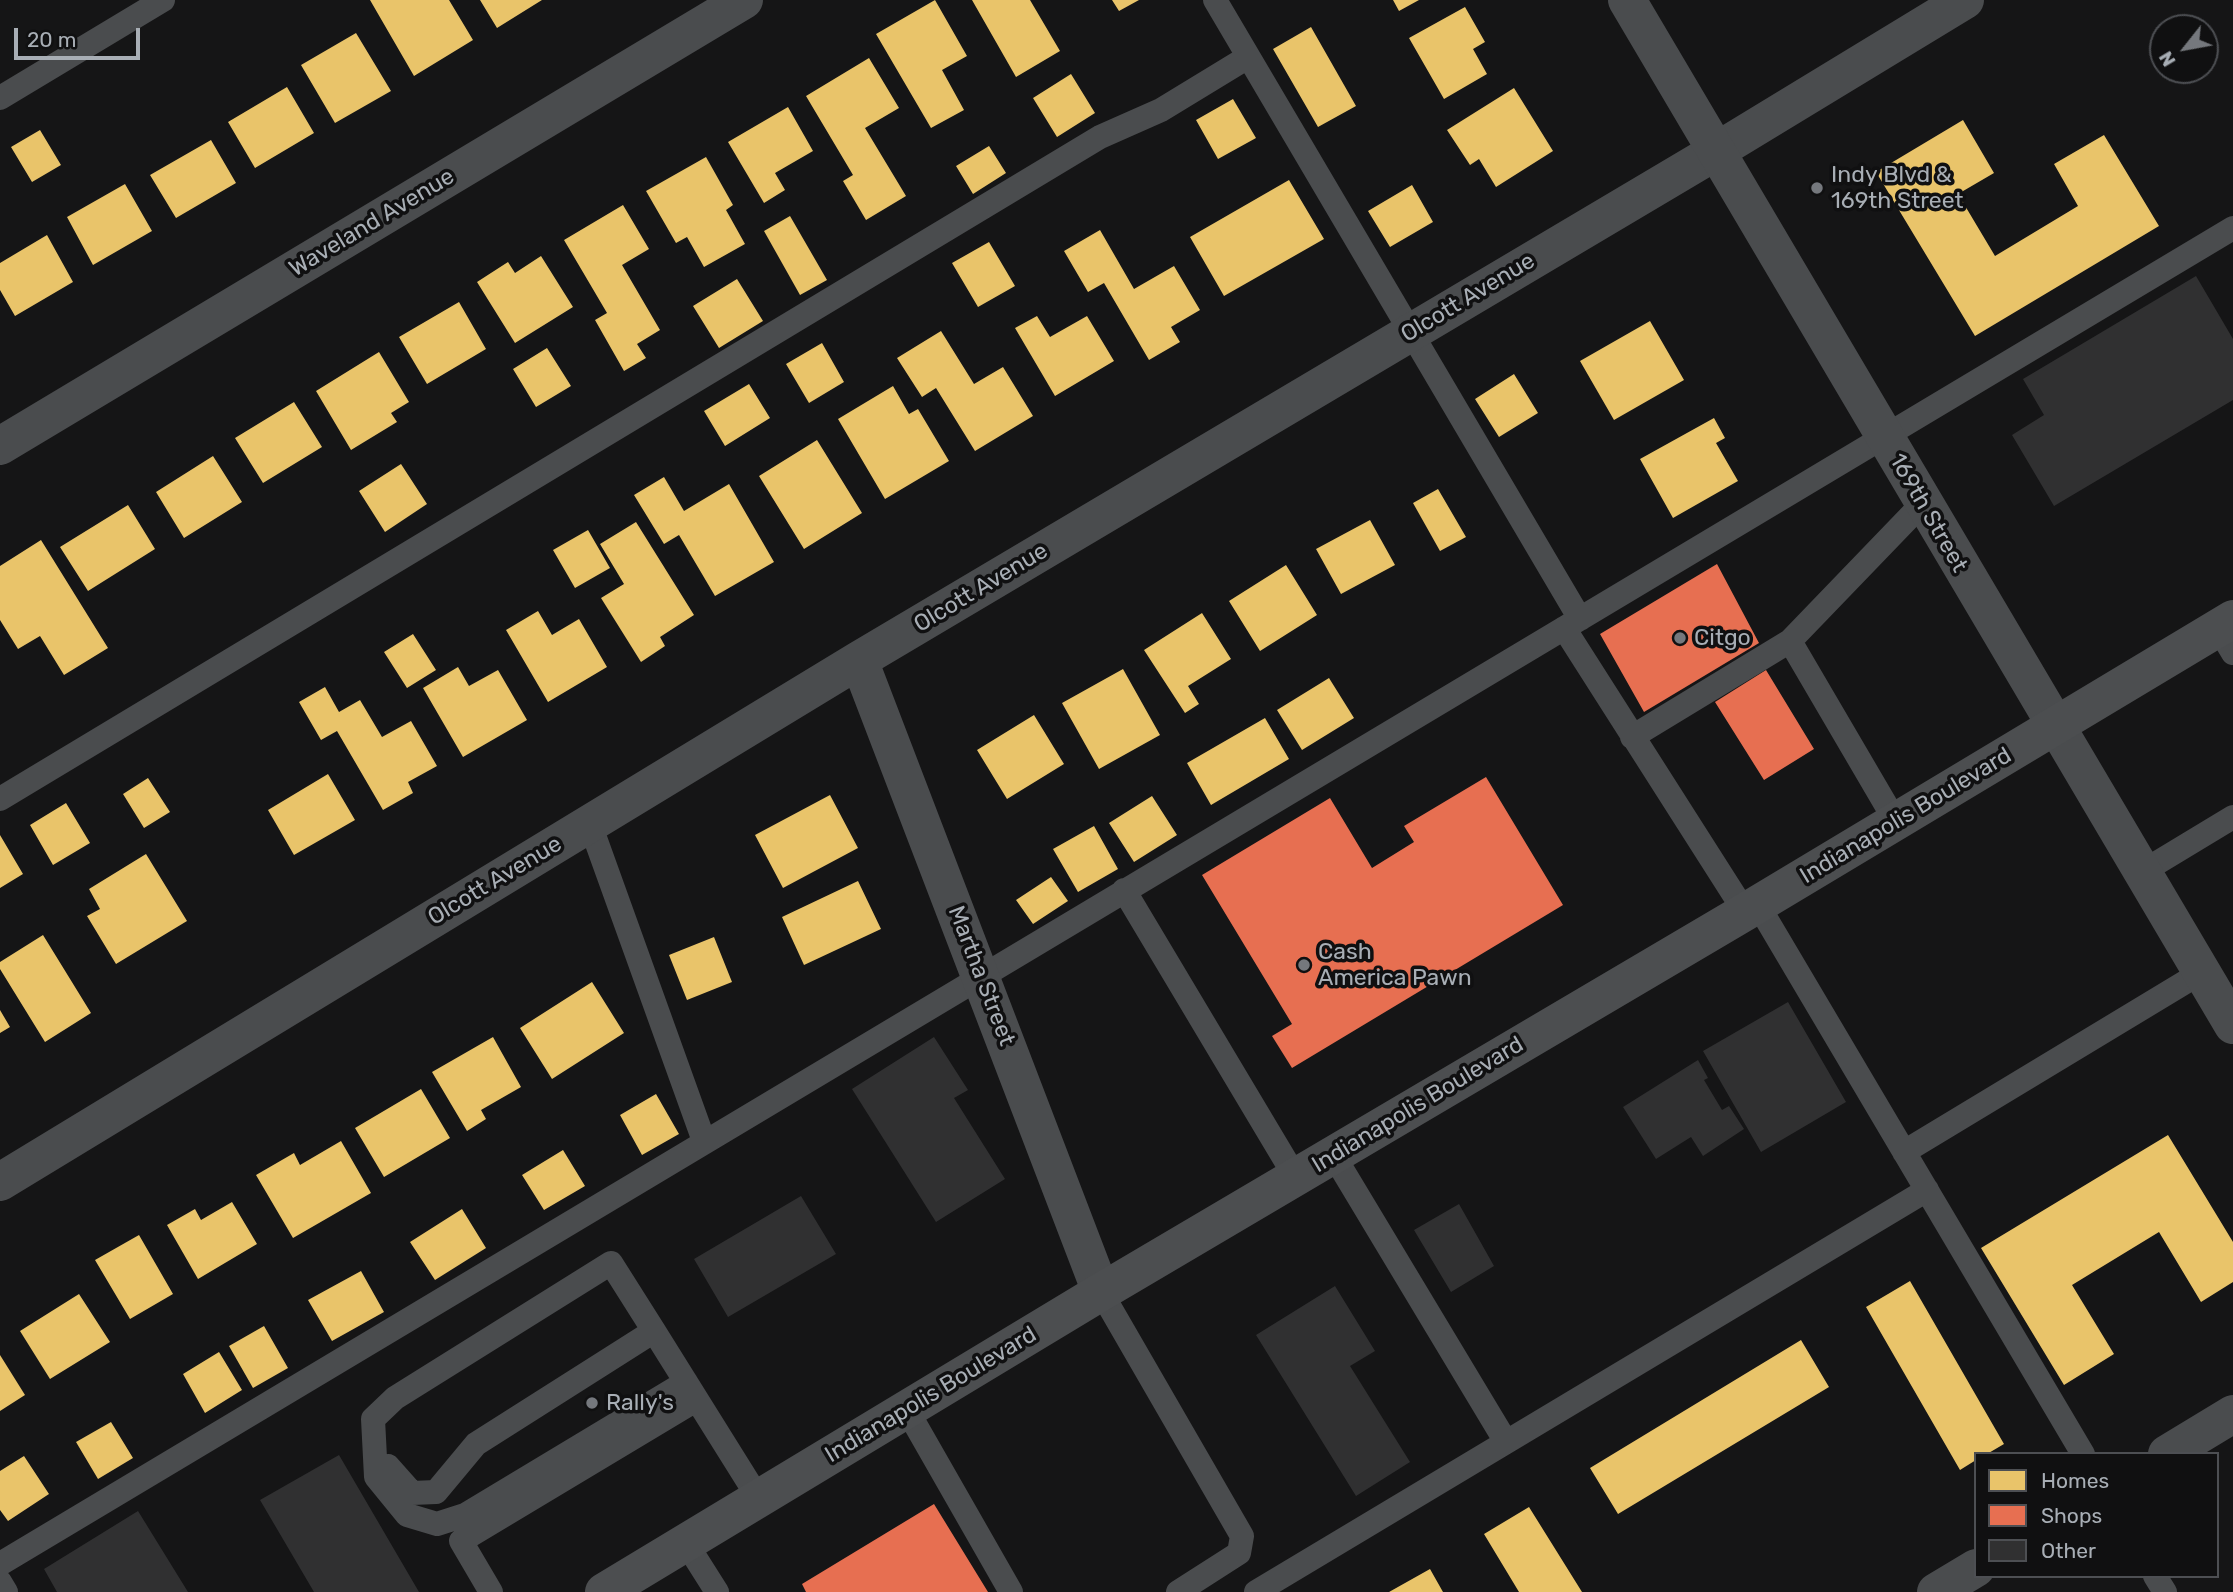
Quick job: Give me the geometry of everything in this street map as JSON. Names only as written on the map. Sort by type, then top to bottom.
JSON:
[{"type":"main road","name":"Indianapolis Boulevard","points":[[604,1592],[1101,1292],[1751,909],[2055,726],[2228,633]]},
{"type":"street","name":"Waveland Avenue","points":[[0,446],[744,0]]},
{"type":"street","name":"169th Street","points":[[1626,0],[2141,872],[2222,999]]},
{"type":"street","name":"Olcott Avenue","points":[[0,1182],[859,660],[1716,152],[1965,0]]},
{"type":"street","name":"Martha Street","points":[[859,660],[1101,1292]]},
{"type":"street","points":[[2170,1452],[2233,1414]]},
{"type":"street","points":[[1936,1592],[1974,1569]]},
{"type":"lane","points":[[0,98],[163,0]]},
{"type":"lane","points":[[1215,0],[1413,331],[1632,737],[1751,909],[1927,1190],[2082,1452]]},
{"type":"lane","points":[[0,799],[1100,137],[1161,110],[1248,57]]},
{"type":"lane","points":[[0,1564],[980,975],[2233,230]]},
{"type":"lane","points":[[1632,737],[1790,641],[1922,504]]},
{"type":"lane","points":[[1790,641],[1896,822]]},
{"type":"lane","points":[[2141,872],[2233,817]]},
{"type":"lane","points":[[590,824],[704,1141]]},
{"type":"lane","points":[[1124,890],[1296,1178]]},
{"type":"lane","points":[[1903,1152],[2222,999]]},
{"type":"lane","points":[[1334,1156],[1506,1442]]},
{"type":"lane","points":[[1256,1592],[1927,1190]]},
{"type":"lane","points":[[491,1592],[461,1541],[437,1524],[407,1515],[376,1477],[373,1419],[395,1398],[611,1263],[759,1499]]},
{"type":"lane","points":[[1101,1292],[1242,1536],[1239,1553],[1178,1592]]},
{"type":"lane","points":[[374,1449],[412,1493],[436,1492],[476,1444],[654,1331]]},
{"type":"lane","points":[[437,1524],[465,1515],[691,1391]]},
{"type":"lane","points":[[461,1541],[691,1391]]},
{"type":"lane","points":[[907,1410],[1011,1592]]},
{"type":"lane","points":[[686,1543],[717,1592]]},
{"type":"lane","points":[[0,1581],[6,1592]]},
{"type":"building: Homes","points":[[370,0],[449,0],[473,40],[414,76]]},
{"type":"building: Homes","points":[[480,0],[542,0],[497,28]]},
{"type":"building: Homes","points":[[935,0],[967,56],[942,70],[964,110],[931,128],[876,34]]},
{"type":"building: Homes","points":[[972,0],[1030,0],[1060,51],[1016,77]]},
{"type":"building: Homes","points":[[1112,0],[1139,0],[1119,11]]},
{"type":"building: Homes","points":[[1393,0],[1419,0],[1399,11]]},
{"type":"building: Homes","points":[[1465,7],[1485,42],[1473,49],[1487,74],[1444,99],[1409,38]]},
{"type":"building: Homes","points":[[1311,27],[1356,106],[1318,127],[1273,49]]},
{"type":"building: Homes","points":[[356,33],[391,91],[335,123],[301,65]]},
{"type":"building: Homes","points":[[869,58],[899,108],[865,128],[906,196],[866,220],[843,181],[853,175],[806,96]]},
{"type":"building: Homes","points":[[1071,74],[1095,113],[1057,137],[1033,98]]},
{"type":"building: Homes","points":[[287,87],[314,133],[255,168],[228,122]]},
{"type":"building: Homes","points":[[1514,88],[1553,151],[1496,187],[1479,159],[1470,165],[1447,130]]},
{"type":"building: Homes","points":[[1233,99],[1256,138],[1218,159],[1196,120]]},
{"type":"building: Homes","points":[[788,107],[813,151],[775,173],[785,190],[764,203],[728,142]]},
{"type":"building: Homes","points":[[1963,120],[1994,173],[1958,194],[1995,256],[2078,206],[2054,164],[2104,135],[2159,226],[1975,336],[1876,172]]},
{"type":"building: Homes","points":[[40,130],[61,165],[32,182],[11,147]]},
{"type":"building: Homes","points":[[211,140],[236,183],[176,218],[150,175]]},
{"type":"building: Homes","points":[[989,146],[1006,173],[973,194],[956,166]]},
{"type":"building: Homes","points":[[706,157],[733,205],[726,210],[745,244],[704,267],[687,237],[676,243],[646,191]]},
{"type":"building: Homes","points":[[1289,180],[1324,239],[1224,296],[1190,237]]},
{"type":"building: Homes","points":[[125,184],[152,231],[93,265],[67,217]]},
{"type":"building: Homes","points":[[1412,185],[1433,222],[1390,247],[1368,211]]},
{"type":"building: Homes","points":[[623,205],[649,249],[622,265],[660,330],[637,344],[646,358],[624,371],[595,320],[607,313],[564,240]]},
{"type":"building: Homes","points":[[790,216],[827,280],[800,295],[764,231]]},
{"type":"building: Homes","points":[[1100,230],[1134,289],[1174,266],[1200,310],[1171,327],[1180,342],[1149,360],[1104,283],[1088,292],[1064,251]]},
{"type":"building: Homes","points":[[47,235],[73,282],[15,316],[0,290],[0,263]]},
{"type":"building: Homes","points":[[989,242],[1015,286],[978,307],[952,263]]},
{"type":"building: Homes","points":[[541,256],[573,307],[515,343],[477,282],[508,262],[515,273]]},
{"type":"building: Homes","points":[[737,279],[763,321],[719,348],[693,306]]},
{"type":"building: Homes","points":[[459,302],[486,349],[427,384],[399,337]]},
{"type":"building: Homes","points":[[1037,316],[1050,337],[1087,316],[1114,361],[1055,396],[1015,328]]},
{"type":"building: Homes","points":[[1650,321],[1684,380],[1614,420],[1580,361]]},
{"type":"building: Homes","points":[[941,331],[974,384],[1003,367],[1033,416],[975,451],[936,388],[922,397],[897,358]]},
{"type":"building: Homes","points":[[822,343],[844,382],[809,403],[786,364]]},
{"type":"building: Homes","points":[[547,348],[571,386],[536,407],[513,369]]},
{"type":"building: Homes","points":[[379,352],[409,402],[391,413],[397,422],[351,450],[316,391]]},
{"type":"building: Homes","points":[[1514,374],[1538,413],[1499,437],[1475,399]]},
{"type":"building: Homes","points":[[749,384],[770,418],[725,446],[704,411]]},
{"type":"building: Homes","points":[[893,386],[909,414],[918,409],[949,461],[885,499],[838,419]]},
{"type":"building: Homes","points":[[294,402],[322,447],[263,483],[235,438]]},
{"type":"building: Homes","points":[[1714,418],[1725,438],[1716,443],[1738,481],[1673,518],[1640,459]]},
{"type":"building: Homes","points":[[817,440],[862,513],[804,549],[759,476]]},
{"type":"building: Homes","points":[[213,456],[242,502],[184,538],[156,492]]},
{"type":"building: Homes","points":[[401,464],[427,504],[385,532],[359,491]]},
{"type":"building: Homes","points":[[664,477],[684,511],[729,484],[774,562],[715,596],[679,535],[664,544],[634,495]]},
{"type":"building: Homes","points":[[1438,489],[1466,537],[1440,551],[1413,503]]},
{"type":"building: Homes","points":[[128,505],[155,549],[88,591],[60,547]]},
{"type":"building: Homes","points":[[1370,520],[1395,565],[1341,594],[1316,549]]},
{"type":"building: Homes","points":[[636,522],[694,615],[660,637],[665,646],[641,662],[601,598],[624,584],[600,544]]},
{"type":"building: Homes","points":[[588,530],[610,568],[575,588],[553,550]]},
{"type":"building: Homes","points":[[41,540],[108,648],[64,675],[40,636],[18,649],[0,620],[0,566]]},
{"type":"building: Homes","points":[[1286,565],[1317,615],[1260,651],[1229,601]]},
{"type":"building: Homes","points":[[538,611],[552,635],[579,619],[607,667],[548,702],[506,630]]},
{"type":"building: Homes","points":[[1202,613],[1231,659],[1188,686],[1199,704],[1185,713],[1144,650]]},
{"type":"building: Homes","points":[[413,634],[436,670],[407,688],[384,652]]},
{"type":"building: Homes","points":[[458,667],[469,686],[498,670],[527,720],[463,757],[423,688]]},
{"type":"building: Homes","points":[[1123,669],[1160,735],[1099,769],[1062,703]]},
{"type":"building: Homes","points":[[1329,678],[1354,718],[1302,750],[1277,710]]},
{"type":"building: Homes","points":[[325,687],[339,712],[360,700],[382,737],[411,721],[437,766],[408,782],[413,793],[383,810],[337,731],[321,740],[299,702]]},
{"type":"building: Homes","points":[[1034,715],[1064,764],[1007,799],[977,750]]},
{"type":"building: Homes","points":[[1265,718],[1289,759],[1211,805],[1187,763]]},
{"type":"building: Homes","points":[[328,774],[355,820],[294,855],[268,810]]},
{"type":"building: Homes","points":[[148,778],[170,812],[144,828],[123,794]]},
{"type":"building: Homes","points":[[830,795],[858,848],[783,888],[755,835]]},
{"type":"building: Homes","points":[[1152,796],[1177,835],[1134,862],[1109,823]]},
{"type":"building: Homes","points":[[66,803],[90,843],[53,865],[30,825]]},
{"type":"building: Homes","points":[[1094,826],[1118,869],[1078,892],[1053,849]]},
{"type":"building: Homes","points":[[0,835],[23,874],[0,888]]},
{"type":"building: Homes","points":[[146,854],[187,921],[116,964],[87,916],[100,909],[89,889]]},
{"type":"building: Homes","points":[[1051,877],[1068,901],[1033,924],[1016,900]]},
{"type":"building: Homes","points":[[858,881],[881,929],[804,965],[782,917]]},
{"type":"building: Homes","points":[[43,935],[91,1013],[45,1042],[0,969],[0,962]]},
{"type":"building: Homes","points":[[714,937],[732,982],[687,1000],[669,955]]},
{"type":"building: Homes","points":[[592,982],[624,1033],[552,1079],[520,1028]]},
{"type":"building: Homes","points":[[0,1010],[10,1027],[0,1033]]},
{"type":"building: Homes","points":[[493,1037],[521,1087],[481,1110],[486,1119],[467,1131],[432,1072]]},
{"type":"building: Homes","points":[[421,1089],[450,1138],[384,1177],[355,1128]]},
{"type":"building: Homes","points":[[656,1094],[679,1134],[642,1155],[620,1115]]},
{"type":"building: Homes","points":[[2168,1135],[2233,1242],[2233,1282],[2201,1302],[2159,1232],[2072,1285],[2114,1354],[2064,1385],[1981,1248]]},
{"type":"building: Homes","points":[[341,1141],[371,1193],[293,1238],[256,1175],[294,1153],[300,1165]]},
{"type":"building: Homes","points":[[563,1150],[585,1186],[544,1210],[522,1175]]},
{"type":"building: Homes","points":[[232,1202],[257,1244],[198,1279],[167,1225],[195,1209],[201,1220]]},
{"type":"building: Homes","points":[[462,1209],[486,1248],[435,1280],[410,1242]]},
{"type":"building: Homes","points":[[139,1235],[173,1294],[130,1319],[95,1260]]},
{"type":"building: Homes","points":[[361,1271],[384,1312],[332,1341],[308,1300]]},
{"type":"building: Homes","points":[[1910,1281],[2004,1444],[1990,1452],[1974,1452],[1974,1461],[1960,1470],[1866,1307]]},
{"type":"building: Homes","points":[[79,1294],[110,1342],[50,1379],[20,1331]]},
{"type":"building: Homes","points":[[264,1326],[288,1368],[253,1388],[229,1346]]},
{"type":"building: Homes","points":[[1801,1340],[1829,1387],[1618,1514],[1590,1468]]},
{"type":"building: Homes","points":[[219,1352],[242,1390],[205,1413],[183,1374]]},
{"type":"building: Homes","points":[[0,1355],[25,1395],[0,1411]]},
{"type":"building: Homes","points":[[111,1422],[133,1458],[98,1479],[76,1442]]},
{"type":"building: Homes","points":[[24,1456],[49,1494],[8,1521],[0,1510],[0,1471]]},
{"type":"building: Homes","points":[[1529,1507],[1582,1592],[1519,1592],[1484,1534]]},
{"type":"building: Homes","points":[[1430,1569],[1443,1592],[1389,1592]]},
{"type":"building: Shops","name":"Citgo","points":[[1717,564],[1759,643],[1644,712],[1600,634]]},
{"type":"building: Shops","name":"Citgo","points":[[1766,670],[1814,749],[1764,780],[1715,702]]},
{"type":"building: Shops","points":[[1486,777],[1563,905],[1292,1068],[1272,1036],[1292,1024],[1202,875],[1330,798],[1372,868],[1414,842],[1404,826]]},
{"type":"building: Shops","points":[[934,1504],[988,1592],[806,1592],[802,1584]]},
{"type":"building: Other","points":[[2196,276],[2233,339],[2233,400],[2054,506],[2012,435],[2044,415],[2023,379]]},
{"type":"building: Other","points":[[1788,1002],[1846,1102],[1761,1152],[1703,1051]]},
{"type":"building: Other","points":[[934,1037],[968,1090],[954,1098],[1005,1179],[936,1222],[852,1089]]},
{"type":"building: Other","points":[[1698,1060],[1708,1078],[1704,1080],[1722,1110],[1729,1106],[1744,1129],[1703,1156],[1691,1137],[1656,1159],[1623,1107]]},
{"type":"building: Other","points":[[801,1196],[836,1254],[728,1317],[694,1259]]},
{"type":"building: Other","points":[[1459,1204],[1494,1266],[1451,1292],[1414,1230]]},
{"type":"building: Other","points":[[1335,1286],[1375,1351],[1350,1366],[1410,1462],[1356,1496],[1256,1335]]},
{"type":"building: Other","points":[[339,1455],[419,1592],[314,1592],[260,1500]]},
{"type":"building: Other","points":[[138,1511],[188,1592],[57,1592],[44,1569]]},
{"type":"place","name":"Indy Blvd & 169th Street","points":[[1817,188]]},
{"type":"place","name":"Citgo","points":[[1680,638]]},
{"type":"place","name":"Cash America Pawn","points":[[1304,965]]},
{"type":"place","name":"Rally's","points":[[592,1403]]}]
